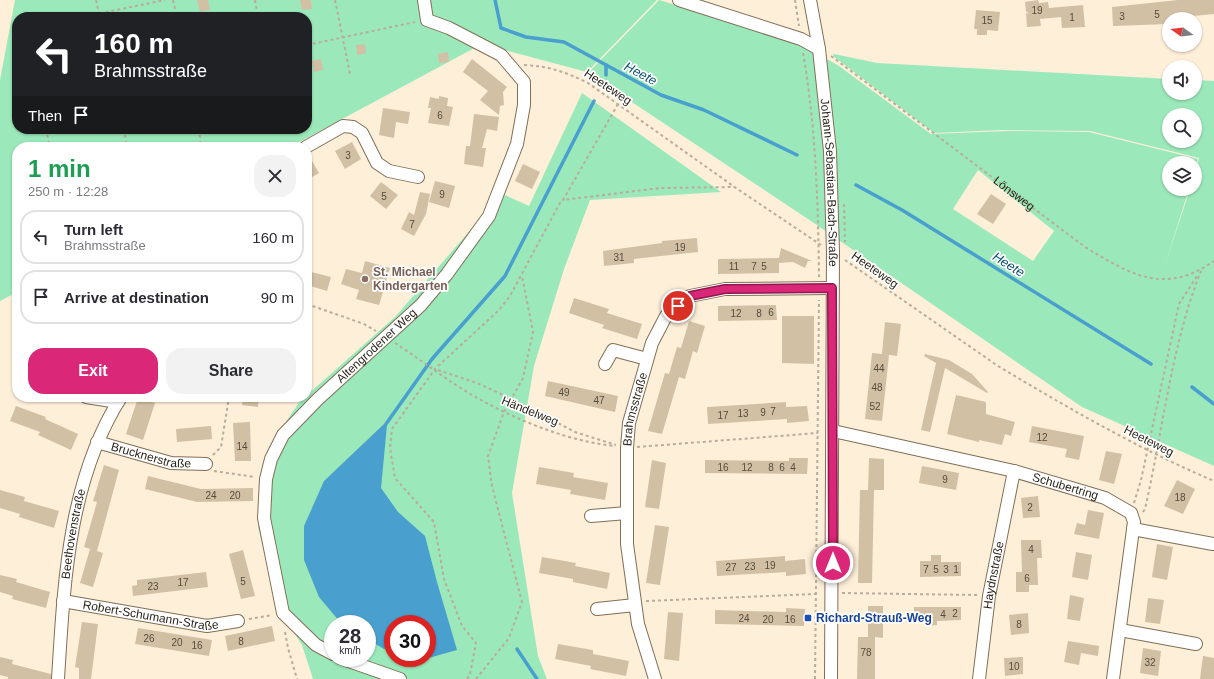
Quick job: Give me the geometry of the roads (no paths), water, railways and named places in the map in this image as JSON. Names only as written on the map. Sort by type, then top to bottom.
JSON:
[{"type":"street","name":"Altengrodener Weg","points":[[324,649],[316,645],[283,612],[264,518],[266,479],[271,459],[283,435],[318,399],[388,337],[421,305],[448,274],[489,216],[517,144],[524,105],[524,82],[510,64],[501,55],[449,28],[427,20],[424,0]]},
{"type":"street","points":[[679,0],[692,2],[801,39],[819,49]]},
{"type":"street","name":"Johann-Sebastian-Bach-Straße","points":[[810,0],[819,49],[830,150],[833,252],[833,593],[831,679]]},
{"type":"street","points":[[312,144],[343,126],[353,127],[362,133],[377,163],[389,171],[418,177]]},
{"type":"street","name":"Brahmsstraße","points":[[655,679],[638,624],[627,544],[627,448],[629,423],[652,342],[666,316],[690,296],[725,289],[832,288]]},
{"type":"street","points":[[605,364],[613,350],[647,358]]},
{"type":"street","name":"Beethovenstraße","points":[[58,679],[63,601],[71,530],[97,442],[118,402]]},
{"type":"street","name":"Schubertring","points":[[833,431],[1014,471],[1105,498],[1133,521],[1213,544]]},
{"type":"street","name":"Brucknerstraße","points":[[97,442],[171,463],[206,464]]},
{"type":"street","name":"Haydnstraße","points":[[979,679],[989,596],[1014,471]]},
{"type":"street","points":[[591,516],[627,513]]},
{"type":"street","points":[[1113,679],[1133,521]]},
{"type":"street","name":"Robert-Schumann-Straße","points":[[63,601],[207,626],[238,621]]},
{"type":"street","points":[[597,609],[635,603]]},
{"type":"street","points":[[1120,630],[1196,644]]},
{"type":"street","points":[[366,667],[400,679]]},
{"type":"water","points":[[384,424],[387,425],[381,488],[398,512],[425,536],[457,650],[436,656],[436,615],[384,615],[384,649],[376,644],[376,615],[334,615],[319,597],[304,560],[304,526],[324,481]]},
{"type":"waterway","name":"Heete","points":[[495,0],[501,28],[526,37],[564,42],[661,95],[704,110],[797,155]]},
{"type":"waterway","points":[[606,65],[606,75]]},
{"type":"waterway","points":[[386,424],[432,359],[505,276],[594,101]]},
{"type":"waterway","name":"Heete","points":[[856,185],[902,210],[1151,364]]},
{"type":"waterway","name":"Heete","points":[[1192,387],[1214,404]]},
{"type":"waterway","points":[[517,649],[537,679]]},
{"type":"place","name":"St. Michael Kindergarten","points":[[365,279]]},
{"type":"place","name":"Richard-Strauß-Weg","points":[[808,618]]}]
